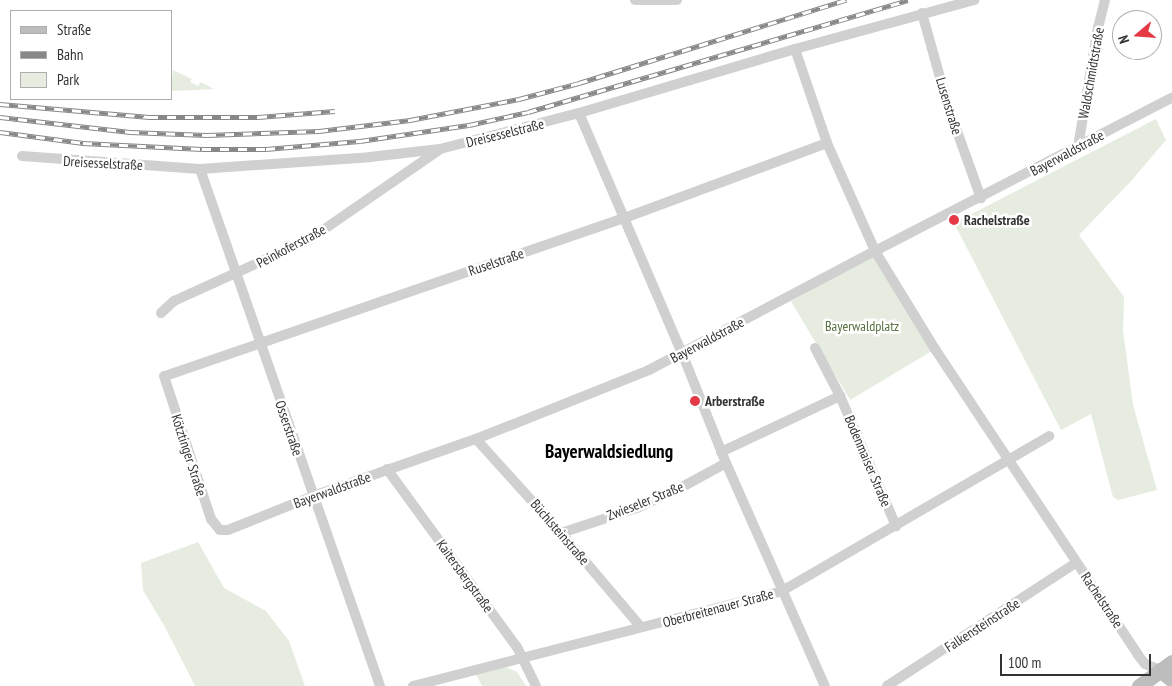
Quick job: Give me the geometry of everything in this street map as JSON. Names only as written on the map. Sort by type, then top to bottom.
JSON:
[{"type":"main road","points":[[1139,686],[1168,671]]},
{"type":"street","points":[[635,0],[677,0]]},
{"type":"street","name":"Dreisesselstraße","points":[[22,156],[200,169],[343,159],[440,149],[579,113],[795,49],[974,0]]},
{"type":"street","name":"Waldschmidtstraße","points":[[1078,147],[1105,0]]},
{"type":"street","name":"Lusenstraße","points":[[922,13],[948,106],[981,198]]},
{"type":"street","name":"Rachelstraße","points":[[795,49],[827,143],[875,251],[1009,461],[1138,655],[1146,664],[1168,671]]},
{"type":"street","name":"Bayerwaldstraße","points":[[220,530],[228,530],[313,496],[476,439],[622,382],[682,353],[1172,98]]},
{"type":"street","points":[[579,113],[682,353],[721,452],[782,591],[812,653],[825,686]]},
{"type":"street","name":"Ruselstraße","points":[[164,376],[624,218],[827,143]]},
{"type":"street","name":"Peinkoferstraße","points":[[161,313],[174,301],[236,275],[310,240],[440,149]]},
{"type":"street","name":"Osserstraße","points":[[200,169],[380,686]]},
{"type":"street","name":"Bodenmaiser Straße","points":[[815,348],[840,396],[896,526]]},
{"type":"street","name":"Kötztinger Straße","points":[[164,376],[208,512],[220,530]]},
{"type":"street","points":[[721,452],[840,396]]},
{"type":"street","name":"Oberbreitenauer Straße","points":[[413,686],[431,684],[521,657],[660,624],[782,591],[1009,461],[1049,436]]},
{"type":"street","name":"Büchlsteinstraße","points":[[476,439],[561,533],[641,627]]},
{"type":"street","name":"Zwieseler Straße","points":[[561,533],[637,508],[682,487],[726,463]]},
{"type":"street","name":"Kaitersbergstraße","points":[[387,469],[517,647],[536,686]]},
{"type":"street","name":"Falkensteinstraße","points":[[887,686],[1076,563]]},
{"type":"green space","points":[[173,70],[192,79],[190,82],[198,86],[201,82],[214,89],[174,91],[172,90]]},
{"type":"green space","points":[[1156,119],[1166,140],[1132,180],[1079,235],[1124,297],[1123,330],[1133,405],[1157,490],[1118,500],[1113,497],[1091,414],[1061,430],[954,223]]},
{"type":"green space","name":"Bayerwaldplatz","points":[[875,251],[934,350],[850,400],[791,301]]},
{"type":"green space","points":[[198,542],[224,588],[266,611],[289,641],[305,686],[195,686],[165,627],[143,590],[141,563]]},
{"type":"green space","points":[[506,667],[517,672],[526,686],[482,686],[476,674]]},
{"type":"railway","points":[[0,117],[130,132],[207,135],[319,131],[410,120],[519,99],[579,83],[846,0]]},
{"type":"railway","points":[[0,132],[83,143],[202,149],[266,149],[360,141],[469,125],[528,112],[908,0]]},
{"type":"railway","points":[[0,104],[149,117],[258,117],[335,111]]},
{"type":"place","name":"Rachelstraße","points":[[954,220]]},
{"type":"place","name":"Arberstraße","points":[[695,401]]},
{"type":"district","name":"Bayerwaldsiedlung","points":[[609,452]]}]
